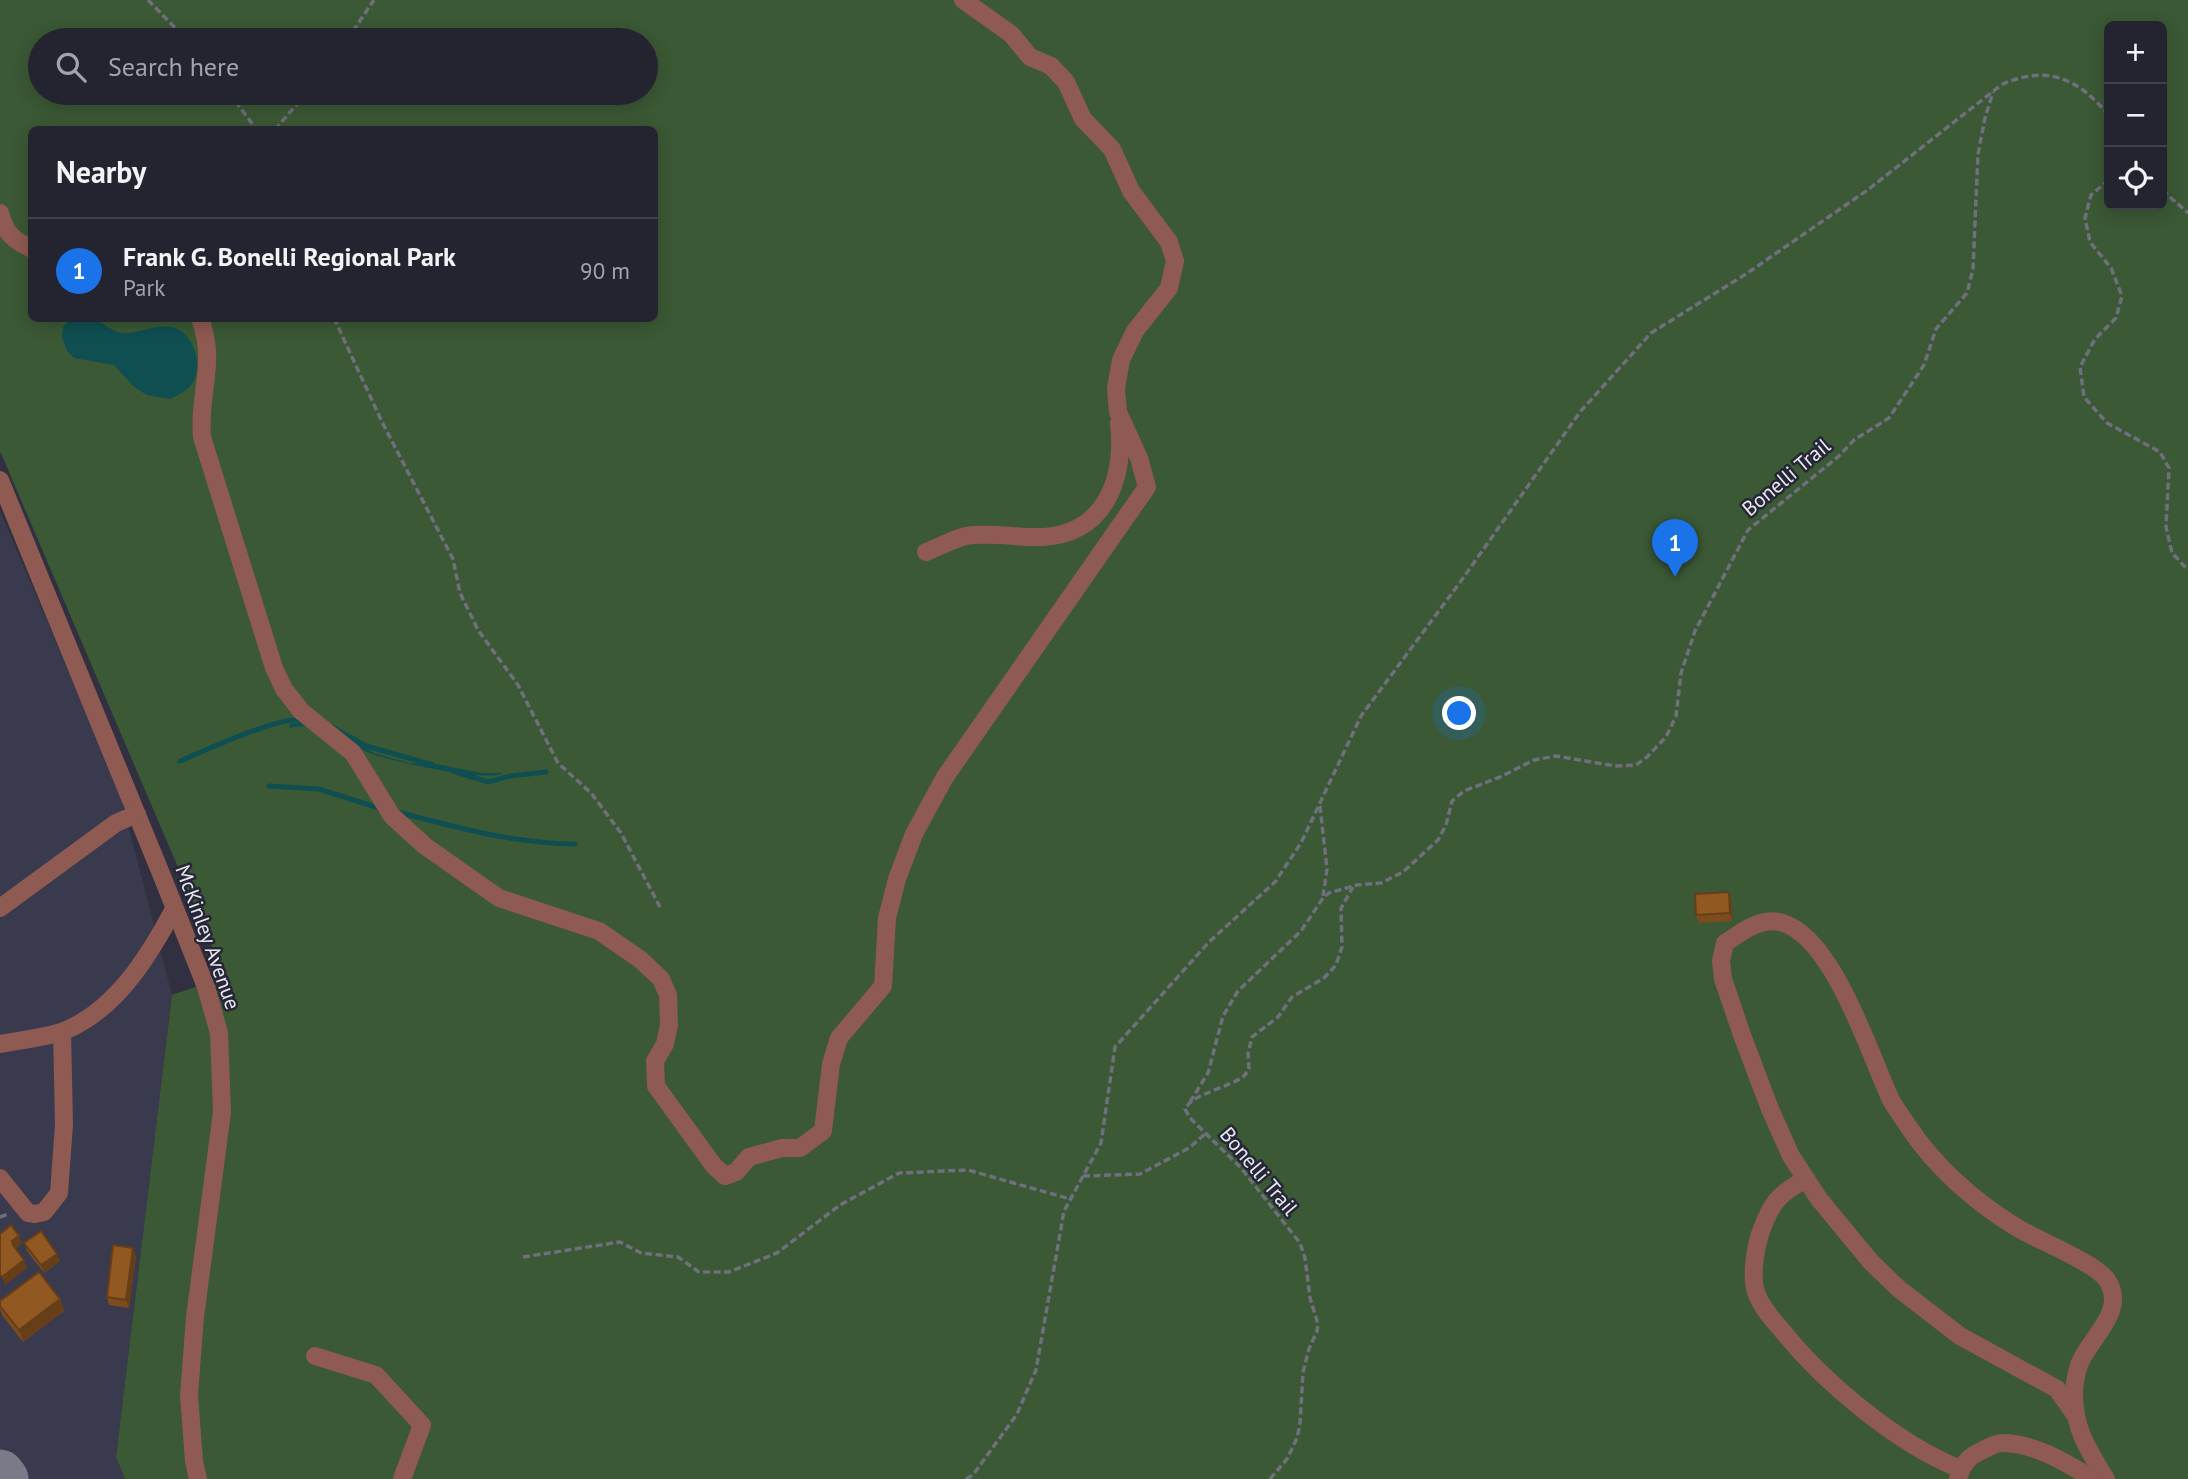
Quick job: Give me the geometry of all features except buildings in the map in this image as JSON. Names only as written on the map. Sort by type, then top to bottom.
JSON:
[{"type":"street","points":[[926,552],[967,536],[1043,537],[1068,534],[1087,522],[1105,504],[1115,484],[1120,437],[1116,388],[1121,360],[1135,331],[1169,288],[1174,261],[1170,242],[1131,191],[1112,149],[1083,119],[1066,82],[1051,66],[1030,57],[1011,34],[963,0]]},
{"type":"street","points":[[0,213],[10,237],[28,248]]},
{"type":"street","points":[[201,322],[209,360],[200,419],[202,437],[274,668],[284,689],[301,711],[353,753],[392,816],[425,846],[499,898],[599,931],[641,960],[661,979],[668,995],[669,1025],[665,1044],[654,1061],[656,1086],[724,1176],[736,1172],[749,1157],[782,1148],[800,1148],[823,1130],[831,1064],[839,1038],[883,986],[887,918],[897,879],[914,834],[945,777],[1147,487],[1139,458],[1118,412]]},
{"type":"street","name":"McKinley Avenue","points":[[0,480],[206,987],[219,1033],[222,1112],[195,1317],[189,1395],[198,1479]]},
{"type":"street","points":[[0,908],[116,823],[137,814]]},
{"type":"street","points":[[0,1044],[62,1032],[86,1020],[119,990],[156,944],[174,909]]},
{"type":"street","points":[[2076,1416],[2057,1389],[1960,1336],[1899,1289],[1849,1237],[1791,1156],[1770,1109],[1723,979],[1721,961],[1725,943],[1759,922],[1783,923],[1818,948],[1835,974],[1893,1103],[1936,1161],[1985,1206],[2017,1228],[2091,1266],[2107,1279],[2114,1296],[2113,1309],[2080,1364],[2074,1394],[2081,1439],[2106,1479]]},
{"type":"street","points":[[0,1178],[28,1213],[44,1212],[59,1193],[64,1124],[62,1032]]},
{"type":"street","points":[[1806,1179],[1778,1196],[1768,1213],[1759,1239],[1755,1267],[1756,1292],[1770,1317],[1795,1348],[1823,1376],[1910,1443],[1959,1474],[1972,1455],[1999,1443],[2026,1446],[2060,1460],[2094,1479]]},
{"type":"street","points":[[315,1356],[376,1375],[422,1425],[402,1479]]},
{"type":"path","points":[[148,0],[175,28]]},
{"type":"path","points":[[355,28],[374,0]]},
{"type":"path","points":[[966,1479],[973,1475],[1017,1414],[1036,1370],[1064,1211],[1101,1143],[1115,1046],[1209,942],[1275,882],[1301,843],[1362,716],[1461,582],[1580,412],[1651,333],[1746,274],[1869,189],[1994,90],[2018,76],[2053,76],[2068,80],[2086,92],[2104,111]]},
{"type":"path","name":"Bonelli Trail","points":[[1323,898],[1329,893],[1381,883],[1403,872],[1438,840],[1446,825],[1452,801],[1464,791],[1534,760],[1556,756],[1615,766],[1636,765],[1666,737],[1676,716],[1681,673],[1692,640],[1748,530],[1854,440],[1889,418],[1924,365],[1936,329],[1967,293],[1973,269],[1978,153],[1994,90]]},
{"type":"path","points":[[238,105],[254,126]]},
{"type":"path","points":[[278,126],[296,105]]},
{"type":"path","points":[[2104,184],[2091,195],[2085,218],[2090,242],[2111,268],[2122,296],[2116,318],[2095,339],[2080,367],[2084,397],[2108,423],[2160,452],[2169,468],[2166,527],[2172,553],[2188,570]]},
{"type":"path","points":[[2167,194],[2188,213]]},
{"type":"path","points":[[336,322],[382,422],[453,559],[460,593],[478,631],[518,685],[558,763],[591,793],[621,834],[660,907]]},
{"type":"path","points":[[1190,1102],[1208,1073],[1217,1036],[1230,1002],[1238,991],[1301,931],[1323,898],[1327,869],[1320,805]]},
{"type":"path","points":[[1190,1102],[1244,1076],[1249,1069],[1248,1054],[1252,1037],[1278,1017],[1292,997],[1324,978],[1336,965],[1342,947],[1341,908],[1353,887]]},
{"type":"path","name":"Bonelli Trail","points":[[1190,1102],[1185,1109],[1186,1113],[1241,1168],[1300,1243],[1305,1258],[1310,1298],[1318,1324],[1303,1371],[1297,1437],[1287,1459],[1270,1479]]},
{"type":"path","points":[[1083,1176],[1140,1174],[1189,1148],[1206,1133]]},
{"type":"path","points":[[523,1257],[620,1242],[641,1252],[678,1257],[699,1272],[729,1272],[777,1253],[840,1205],[899,1173],[968,1170],[1070,1199]]},
{"type":"shaded area","points":[[0,0],[2188,0],[2188,1479],[125,1479],[116,1457],[172,995],[225,977],[0,451]]},
{"type":"shaded area","points":[[67,322],[101,322],[122,333],[151,328],[175,328],[182,331],[192,344],[197,360],[195,377],[185,391],[170,399],[147,395],[134,387],[114,365],[74,358],[67,351],[62,337],[63,327]]},
{"type":"shaded area","points":[[0,511],[119,790],[172,995],[116,1457],[125,1479],[0,1479]]},
{"type":"shaded area","points":[[302,722],[327,728],[374,753],[409,763],[436,764],[481,773],[503,773],[461,774],[421,766],[386,758],[364,751],[323,730],[301,726],[289,728],[290,724]]},
{"type":"waterway","points":[[180,761],[277,723],[302,720]]},
{"type":"waterway","points":[[332,727],[366,746],[433,765]]},
{"type":"waterway","points":[[453,771],[488,782],[510,776],[546,772]]},
{"type":"waterway","points":[[269,786],[319,789],[382,809]]},
{"type":"waterway","points":[[398,812],[508,838],[575,844]]},
{"type":"taxiway","points":[[0,1474],[4,1479]]},
{"type":"place","name":"Frank G. Bonelli Regional Park","points":[[1675,577]]}]
